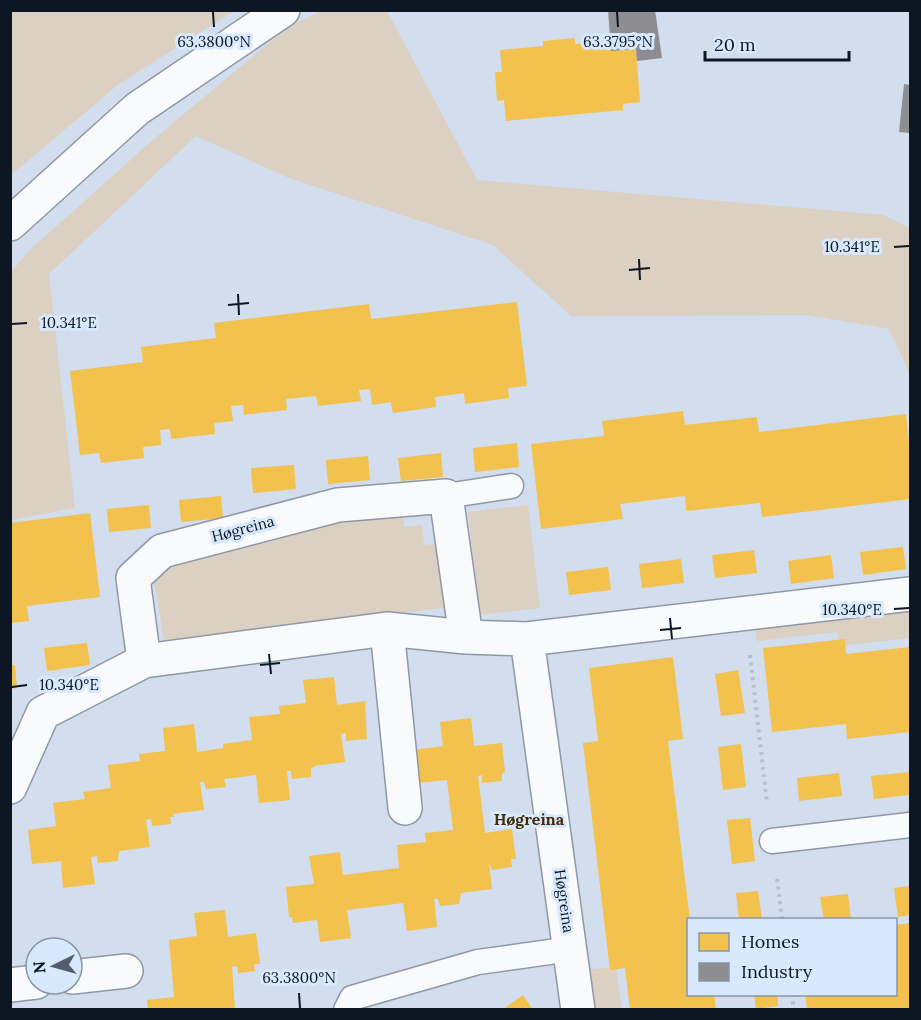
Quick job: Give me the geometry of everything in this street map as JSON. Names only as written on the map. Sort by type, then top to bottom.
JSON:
[{"type":"street","points":[[10,224],[137,109],[283,10]]},
{"type":"street","points":[[446,496],[466,638]]},
{"type":"street","name":"Høgreina","points":[[144,661],[133,578],[162,550],[338,505],[446,496]]},
{"type":"street","points":[[10,787],[43,713],[144,661],[387,629],[466,638],[527,639],[910,594]]},
{"type":"street","points":[[387,629],[405,808]]},
{"type":"street","name":"Høgreina","points":[[527,639],[578,1010]]},
{"type":"street","points":[[84,976],[126,971]]},
{"type":"lane","name":"Høgreina","points":[[446,496],[511,486]]},
{"type":"lane","points":[[772,841],[910,825]]},
{"type":"lane","name":"Høgreina","points":[[346,1010],[352,998],[478,962],[571,949]]},
{"type":"path","points":[[746,615],[782,918]]},
{"type":"shaded area","points":[[11,10],[234,11],[119,84],[11,175]]},
{"type":"shaded area","points":[[321,11],[387,11],[477,180],[883,215],[910,228],[910,374],[889,329],[806,315],[571,316],[493,245],[289,178],[196,136],[49,274],[75,508],[11,520],[11,272],[32,248],[155,138],[288,27]]},
{"type":"shaded area","points":[[528,505],[540,608],[480,615],[468,512]]},
{"type":"shaded area","points":[[403,510],[404,527],[422,525],[424,545],[439,544],[444,608],[164,640],[154,580],[172,563],[320,519]]},
{"type":"shaded area","points":[[910,602],[910,638],[840,646],[837,632],[757,641],[754,622]]},
{"type":"shaded area","points":[[616,967],[622,1009],[589,1009],[585,970]]},
{"type":"building: Homes","points":[[575,38],[575,44],[611,41],[611,51],[636,49],[640,102],[623,104],[623,110],[506,121],[504,100],[497,101],[495,72],[502,72],[500,50],[543,46],[543,41]]},
{"type":"building: Homes","points":[[517,302],[527,386],[508,388],[509,398],[465,404],[464,393],[435,397],[436,407],[393,413],[391,402],[372,405],[370,389],[359,390],[361,401],[318,406],[316,396],[286,399],[287,410],[244,415],[243,405],[231,406],[233,421],[214,423],[215,434],[171,439],[170,429],[160,430],[161,445],[143,447],[144,458],[101,463],[99,453],[80,455],[70,371],[143,362],[141,347],[216,338],[214,323],[369,304],[371,319]]},
{"type":"building: Homes","points":[[683,411],[685,425],[757,417],[759,432],[906,414],[910,454],[910,499],[762,517],[760,503],[686,511],[685,496],[620,504],[623,519],[541,529],[531,444],[604,436],[602,421]]},
{"type":"building: Homes","points":[[517,443],[519,467],[475,472],[473,448]]},
{"type":"building: Homes","points":[[441,453],[443,477],[401,481],[398,458]]},
{"type":"building: Homes","points":[[368,456],[370,480],[328,484],[326,460]]},
{"type":"building: Homes","points":[[294,465],[296,489],[253,493],[251,468]]},
{"type":"building: Homes","points":[[221,496],[223,518],[181,522],[179,500]]},
{"type":"building: Homes","points":[[149,505],[151,528],[109,532],[107,509]]},
{"type":"building: Homes","points":[[90,513],[100,597],[27,606],[29,621],[10,623],[10,523]]},
{"type":"building: Homes","points":[[903,547],[906,569],[863,575],[860,552]]},
{"type":"building: Homes","points":[[754,550],[757,573],[715,578],[712,555]]},
{"type":"building: Homes","points":[[831,555],[834,578],[791,584],[788,561]]},
{"type":"building: Homes","points":[[681,559],[684,583],[642,588],[639,564]]},
{"type":"building: Homes","points":[[608,567],[611,590],[569,595],[566,572]]},
{"type":"building: Homes","points":[[845,639],[846,654],[910,647],[910,732],[847,739],[846,724],[772,732],[763,648]]},
{"type":"building: Homes","points":[[87,643],[90,665],[47,671],[44,648]]},
{"type":"building: Homes","points":[[673,657],[683,739],[668,741],[690,918],[687,918],[687,996],[714,996],[716,1010],[630,1010],[625,968],[610,970],[583,743],[598,741],[589,668]]},
{"type":"building: Homes","points":[[10,665],[15,665],[17,688],[10,689]]},
{"type":"building: Homes","points":[[738,670],[745,713],[721,716],[715,674]]},
{"type":"building: Homes","points":[[334,677],[337,705],[365,701],[367,739],[346,741],[346,733],[341,734],[345,762],[314,766],[311,769],[311,777],[292,779],[291,771],[287,771],[290,800],[259,803],[256,775],[224,779],[226,787],[206,789],[204,782],[200,782],[204,810],[173,814],[174,817],[170,817],[171,824],[152,826],[151,819],[146,820],[150,847],[119,851],[118,861],[98,863],[97,856],[91,857],[95,884],[63,888],[61,861],[32,864],[28,830],[56,826],[53,803],[85,799],[83,792],[111,788],[108,765],[140,761],[139,754],[165,751],[163,728],[194,724],[197,752],[223,748],[223,744],[252,740],[249,717],[280,714],[279,706],[306,703],[303,680]]},
{"type":"building: Homes","points":[[471,718],[474,746],[502,743],[505,772],[502,773],[502,781],[482,783],[482,775],[478,776],[485,833],[512,829],[516,859],[511,859],[512,867],[492,870],[489,862],[492,889],[461,893],[459,904],[440,906],[438,899],[434,899],[437,927],[407,931],[403,903],[347,910],[351,938],[320,942],[317,920],[293,923],[292,917],[289,917],[286,887],[314,884],[309,856],[340,852],[343,875],[399,868],[397,845],[426,842],[425,833],[453,830],[447,780],[417,783],[413,750],[443,746],[440,722]]},
{"type":"building: Homes","points":[[741,744],[746,787],[723,790],[718,747]]},
{"type":"building: Homes","points":[[910,772],[910,795],[874,799],[871,776]]},
{"type":"building: Homes","points":[[839,773],[842,796],[799,801],[797,778]]},
{"type":"building: Homes","points":[[750,818],[755,861],[732,864],[727,820]]},
{"type":"building: Homes","points":[[910,886],[910,915],[898,917],[894,888]]},
{"type":"building: Homes","points":[[758,891],[762,918],[739,918],[736,893]]},
{"type":"building: Homes","points":[[848,894],[851,918],[824,918],[820,897]]},
{"type":"building: Homes","points":[[225,910],[228,937],[256,933],[260,964],[254,964],[255,971],[238,973],[237,966],[232,967],[235,1010],[148,1010],[147,1000],[174,997],[169,940],[197,936],[194,913]]},
{"type":"building: Homes","points":[[910,923],[910,1008],[807,1010],[805,996],[897,996],[897,925]]},
{"type":"building: Homes","points":[[523,995],[533,1010],[502,1010]]},
{"type":"building: Homes","points":[[754,996],[777,996],[778,1006],[756,1009]]},
{"type":"building: Industry","points":[[608,10],[655,10],[662,58],[637,61],[636,49],[611,51]]},
{"type":"building: Industry","points":[[904,84],[910,85],[910,133],[899,132]]},
{"type":"district","name":"Høgreina","points":[[529,819]]}]
